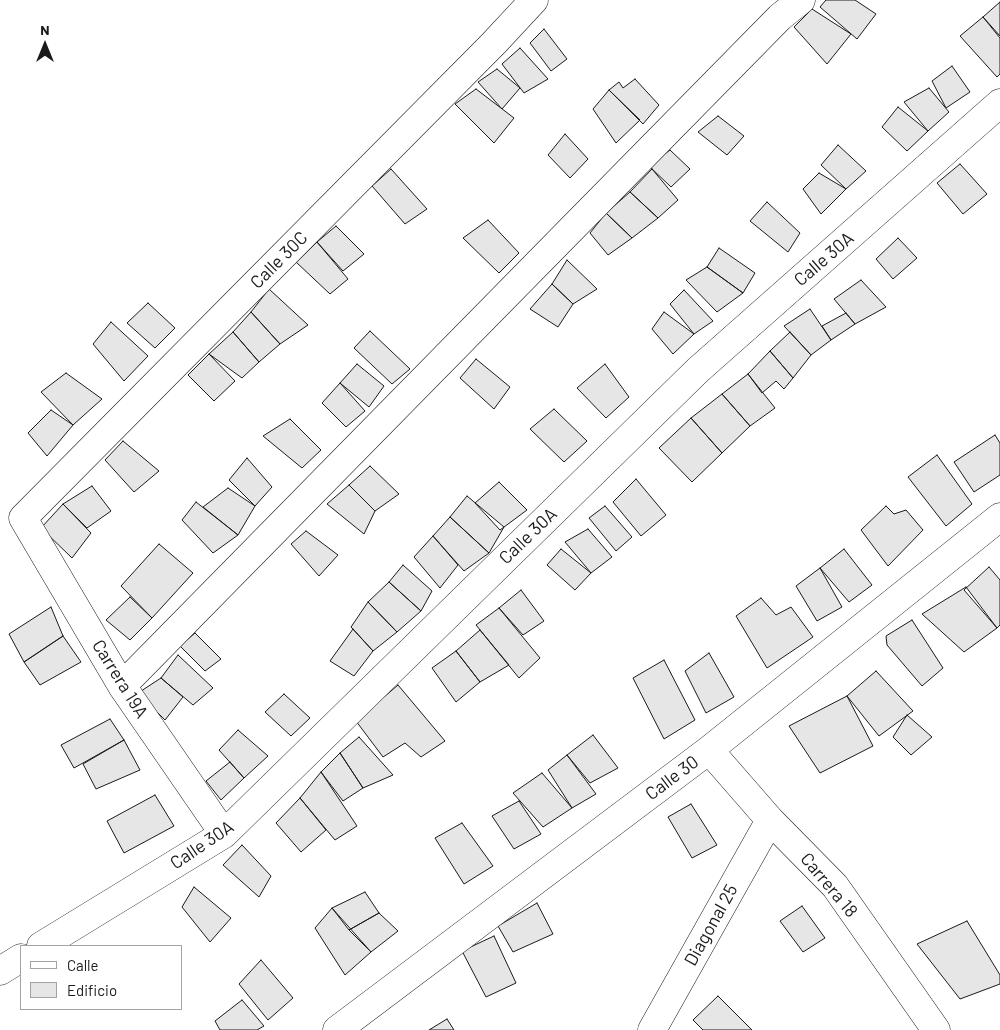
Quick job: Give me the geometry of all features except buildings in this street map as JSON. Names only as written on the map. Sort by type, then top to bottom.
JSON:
[{"type":"street","name":"Calle 30C","points":[[23,518],[494,43],[534,0]]},
{"type":"street","points":[[122,686],[780,17],[801,0]]},
{"type":"street","name":"Calle 30A","points":[[43,945],[224,834],[698,370],[1000,103]]},
{"type":"street","name":"Calle 30","points":[[337,1030],[709,750],[1000,517]]},
{"type":"street","name":"Carrera 19A","points":[[23,518],[122,686],[224,834]]},
{"type":"street","name":"Carrera 18","points":[[709,750],[770,820],[835,886],[936,1030]]},
{"type":"street","name":"Diagonal 25","points":[[652,1030],[770,820]]},
{"type":"street","points":[[0,971],[20,959]]}]
